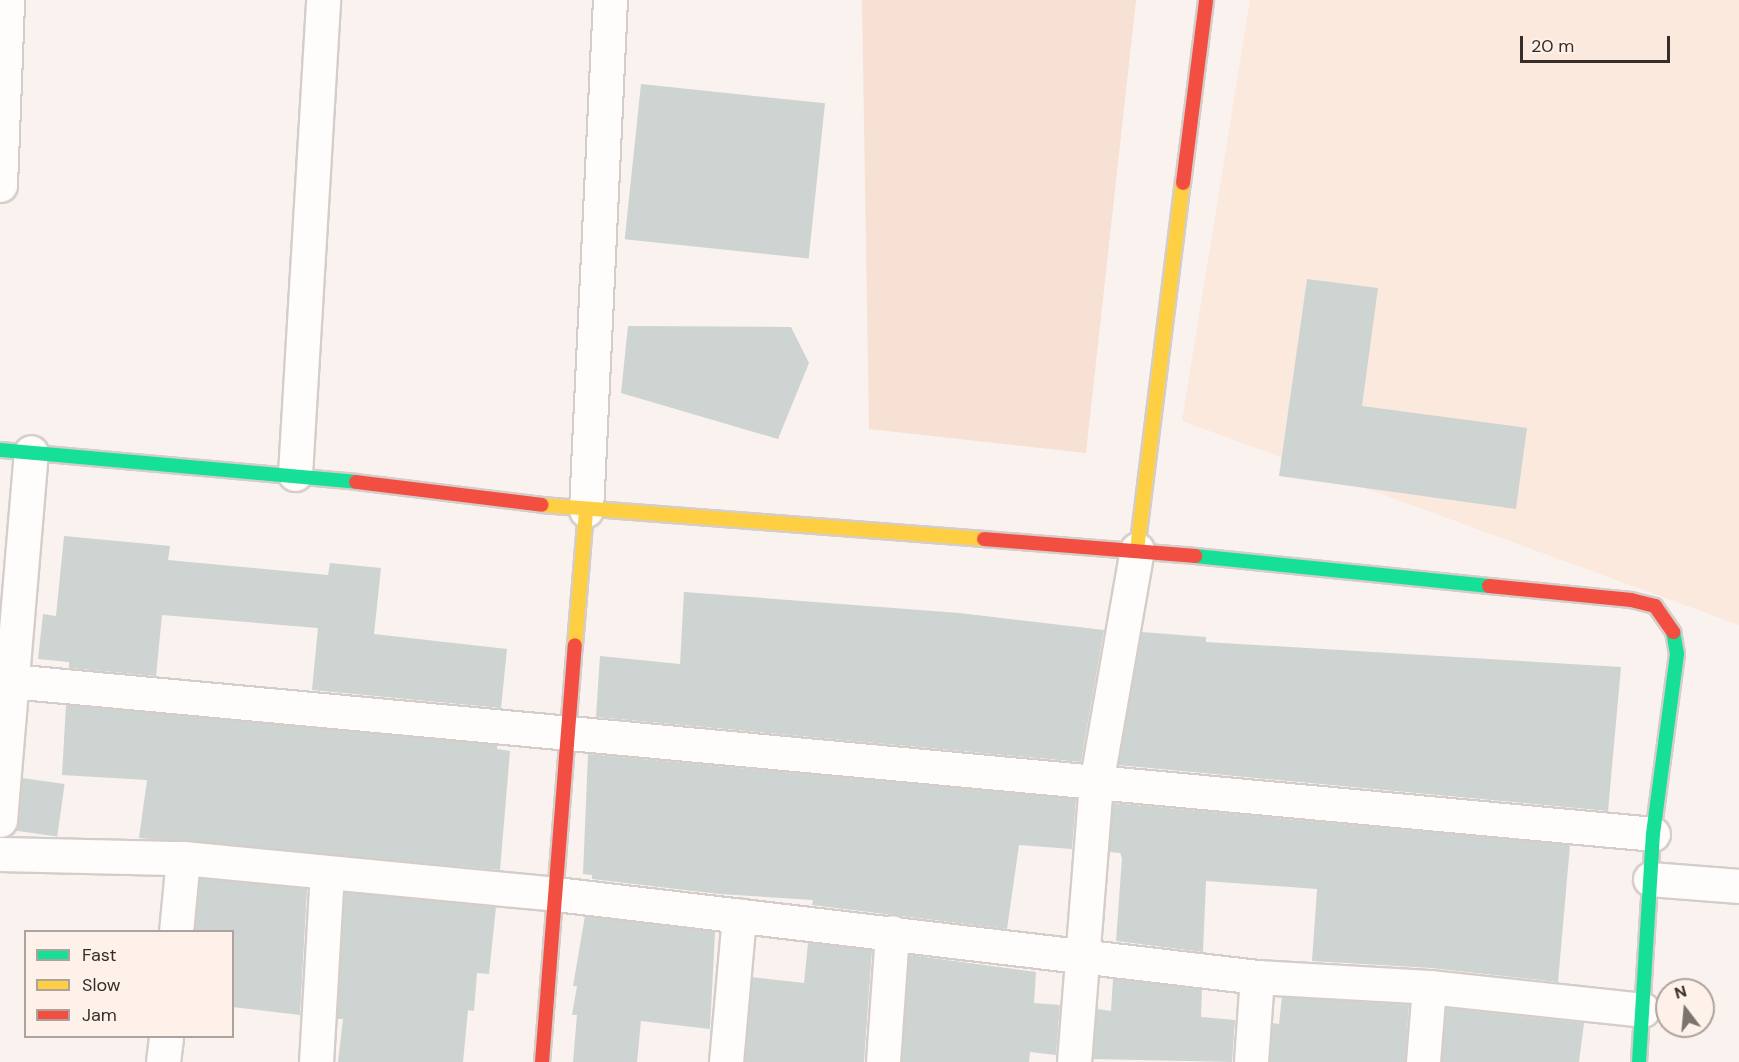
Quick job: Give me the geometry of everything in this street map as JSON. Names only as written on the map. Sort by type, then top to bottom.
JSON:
[{"type":"street","points":[[0,185],[7,0]]},
{"type":"street","points":[[295,474],[322,0]]},
{"type":"street","points":[[542,1062],[586,510],[610,0]]},
{"type":"street","points":[[1074,1062],[1096,784],[1137,550],[1206,0]]},
{"type":"street","points":[[0,820],[15,451],[295,474],[586,510],[1137,550],[1655,606],[1672,626],[1677,654],[1653,834],[1639,1062]]},
{"type":"street","points":[[6,681],[1653,834]]},
{"type":"street","points":[[0,854],[183,858],[556,894],[1257,976],[1430,987],[1643,1010]]},
{"type":"street","points":[[176,930],[183,858]]},
{"type":"street","points":[[316,1062],[327,873]]},
{"type":"street","points":[[1650,879],[1739,886]]},
{"type":"street","points":[[726,1062],[739,916]]},
{"type":"street","points":[[883,1062],[892,932]]},
{"type":"street","points":[[1251,1062],[1257,976]]},
{"type":"street","points":[[1423,1062],[1430,987]]},
{"type":"street","points":[[163,1062],[166,1038]]},
{"type":"shaded area","points":[[862,0],[1136,0],[1086,453],[869,429]]},
{"type":"shaded area","points":[[1250,0],[1739,0],[1739,625],[1182,421]]},
{"type":"building","points":[[641,84],[825,103],[809,258],[625,239]]},
{"type":"building","points":[[1307,279],[1378,288],[1362,406],[1527,428],[1516,509],[1279,476]]},
{"type":"building","points":[[628,326],[791,327],[809,363],[778,439],[621,393]]},
{"type":"building","points":[[64,536],[170,546],[168,560],[328,575],[330,563],[381,568],[374,634],[507,649],[501,708],[312,690],[318,628],[162,615],[156,676],[69,668],[69,662],[38,659],[43,614],[56,616]]},
{"type":"building","points":[[684,592],[959,613],[1104,630],[1081,762],[596,717],[600,656],[680,664]]},
{"type":"building","points":[[1142,632],[1206,637],[1206,642],[1621,667],[1608,811],[1118,765]]},
{"type":"building","points":[[66,705],[497,745],[497,749],[510,751],[500,870],[139,838],[147,780],[62,775]]},
{"type":"building","points":[[588,754],[1076,799],[1072,849],[1019,845],[1007,929],[812,905],[813,900],[719,894],[592,879],[592,875],[583,874]]},
{"type":"building","points":[[22,778],[65,784],[57,836],[15,830]]},
{"type":"building","points":[[1113,803],[1570,845],[1558,982],[1431,968],[1312,961],[1317,889],[1206,881],[1203,952],[1116,941],[1122,858],[1120,853],[1109,852]]},
{"type":"building","points":[[200,878],[307,889],[300,1015],[234,1007],[234,930],[195,930]]},
{"type":"building","points":[[345,892],[496,907],[489,974],[477,973],[474,1011],[468,1010],[463,1062],[338,1062],[343,1019],[337,1019]]},
{"type":"building","points":[[585,916],[715,932],[710,1029],[641,1021],[637,1062],[573,1062],[577,1015],[572,1015],[577,986],[573,986]]},
{"type":"building","points":[[808,943],[872,950],[864,1062],[745,1062],[752,977],[804,983]]},
{"type":"building","points":[[909,955],[1036,972],[1034,1003],[1060,1005],[1056,1055],[1030,1052],[1029,1062],[902,1062]]},
{"type":"building","points":[[1113,979],[1202,989],[1201,1017],[1235,1020],[1232,1062],[1093,1059],[1097,1009],[1111,1011]]},
{"type":"building","points":[[1282,997],[1409,1005],[1405,1062],[1270,1062],[1273,1023],[1279,1024]]},
{"type":"building","points":[[1446,1008],[1584,1023],[1579,1062],[1442,1062]]},
{"type":"traffic: fast","points":[[0,450],[356,482]]},
{"type":"traffic: fast","points":[[1195,556],[1489,586]]},
{"type":"traffic: fast","points":[[1639,1062],[1653,834],[1677,654],[1673,632]]},
{"type":"traffic: slow","points":[[1137,550],[1183,183]]},
{"type":"traffic: slow","points":[[542,505],[984,539]]},
{"type":"traffic: slow","points":[[575,645],[586,510]]},
{"type":"traffic: jam","points":[[1183,183],[1206,0]]},
{"type":"traffic: jam","points":[[356,482],[542,505]]},
{"type":"traffic: jam","points":[[984,539],[1195,556]]},
{"type":"traffic: jam","points":[[1489,586],[1631,600],[1655,606],[1673,632]]},
{"type":"traffic: jam","points":[[542,1062],[575,645]]}]
